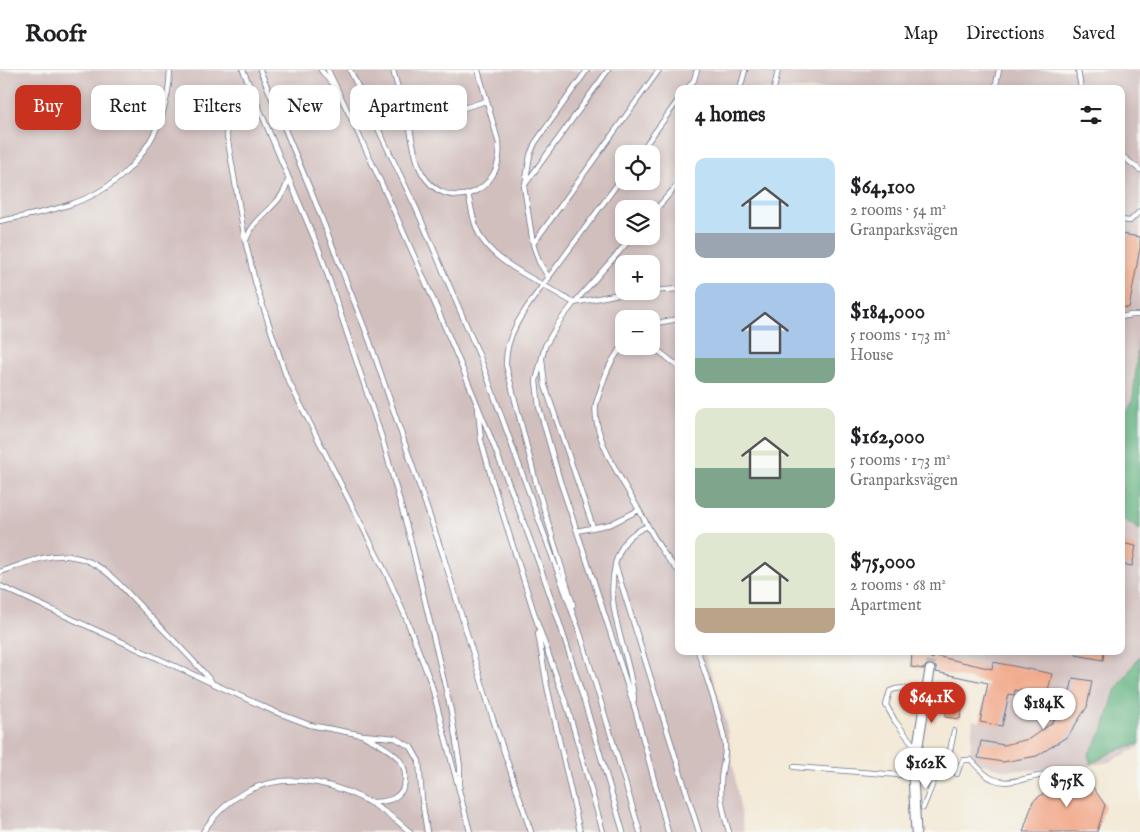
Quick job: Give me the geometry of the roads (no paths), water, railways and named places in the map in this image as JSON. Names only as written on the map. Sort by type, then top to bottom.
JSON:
[{"type":"street","points":[[916,832],[913,776],[924,697],[930,670]]},
{"type":"lane","points":[[0,221],[75,203],[91,196],[118,179],[141,155],[156,130],[167,99],[170,70]]},
{"type":"lane","points":[[243,70],[320,252],[363,378],[393,475],[415,555],[451,711],[460,766],[460,792]]},
{"type":"lane","points":[[260,70],[311,191],[370,342],[443,555],[492,716],[532,832]]},
{"type":"lane","points":[[321,70],[332,85]]},
{"type":"lane","points":[[328,70],[335,85]]},
{"type":"lane","points":[[350,70],[420,217],[480,357],[581,636]]},
{"type":"lane","points":[[393,70],[397,85]]},
{"type":"lane","points":[[410,130],[418,164],[422,174],[429,182],[446,193],[454,195],[479,191],[487,184],[494,176],[500,155],[499,144],[478,70]]},
{"type":"lane","points":[[549,278],[538,262],[533,244],[524,186],[530,155],[535,143],[587,70]]},
{"type":"lane","points":[[524,186],[608,70]]},
{"type":"lane","points":[[533,244],[658,70]]},
{"type":"lane","points":[[690,85],[697,70]]},
{"type":"lane","points":[[741,85],[745,70]]},
{"type":"lane","points":[[775,85],[778,70]]},
{"type":"lane","points":[[996,85],[999,70]]},
{"type":"lane","points":[[1078,70],[1080,85]]},
{"type":"lane","points":[[340,96],[429,289],[477,403],[543,578],[598,748],[622,832]]},
{"type":"lane","points":[[467,107],[486,101]]},
{"type":"lane","points":[[646,145],[675,104]]},
{"type":"lane","points":[[226,130],[245,240],[256,285],[286,376],[388,577],[421,655],[470,832]]},
{"type":"lane","points":[[1125,158],[1140,170]]},
{"type":"lane","points":[[245,240],[254,224],[278,202],[287,186],[288,179]]},
{"type":"lane","points":[[615,187],[527,306],[515,327],[507,351],[506,365],[537,486],[640,832]]},
{"type":"lane","points":[[660,205],[675,188]]},
{"type":"lane","points":[[468,194],[475,222],[483,241],[509,265],[574,303],[615,295]]},
{"type":"lane","points":[[1125,220],[1130,221],[1140,211]]},
{"type":"lane","points":[[625,245],[559,322],[545,346],[536,381],[539,407],[560,481],[635,709],[668,832]]},
{"type":"lane","points":[[660,290],[675,289]]},
{"type":"lane","points":[[1125,316],[1140,315]]},
{"type":"lane","points":[[660,323],[675,320]]},
{"type":"lane","points":[[660,352],[675,364]]},
{"type":"lane","points":[[542,355],[545,386],[593,527]]},
{"type":"lane","points":[[616,355],[608,368],[596,405],[597,420],[604,445],[612,463],[648,526],[664,553],[675,566]]},
{"type":"lane","points":[[477,403],[481,440],[492,480],[537,622],[568,709],[603,832]]},
{"type":"lane","points":[[577,531],[611,524],[639,510]]},
{"type":"lane","points":[[635,709],[633,687],[611,596],[611,581],[621,548],[637,530],[648,526]]},
{"type":"lane","points":[[0,572],[47,557],[71,556],[89,561],[121,585],[212,683]]},
{"type":"lane","points":[[615,564],[699,832]]},
{"type":"lane","points":[[0,586],[273,712],[310,725],[363,735],[395,738],[404,742],[416,753],[421,770],[422,800],[427,832]]},
{"type":"lane","points":[[537,622],[547,686],[580,832]]},
{"type":"lane","points":[[699,655],[719,718],[725,746],[721,782],[722,801],[730,832]]},
{"type":"lane","points":[[916,748],[895,721],[886,705],[890,691],[899,687],[914,690],[924,697]]},
{"type":"lane","points":[[923,808],[937,773],[948,761],[954,731]]},
{"type":"lane","points":[[363,735],[386,748],[397,757],[405,770],[404,786],[400,793],[394,798],[385,801],[371,802]]},
{"type":"lane","points":[[957,774],[964,760],[971,760],[986,775],[999,781],[1016,781],[1052,774],[1059,776]]},
{"type":"lane","points":[[794,767],[913,776]]},
{"type":"lane","points":[[203,832],[217,814],[241,795],[254,788],[284,781],[304,780],[326,784],[354,793],[371,802],[410,832]]},
{"type":"tunnel","points":[[930,670],[932,655]]}]
